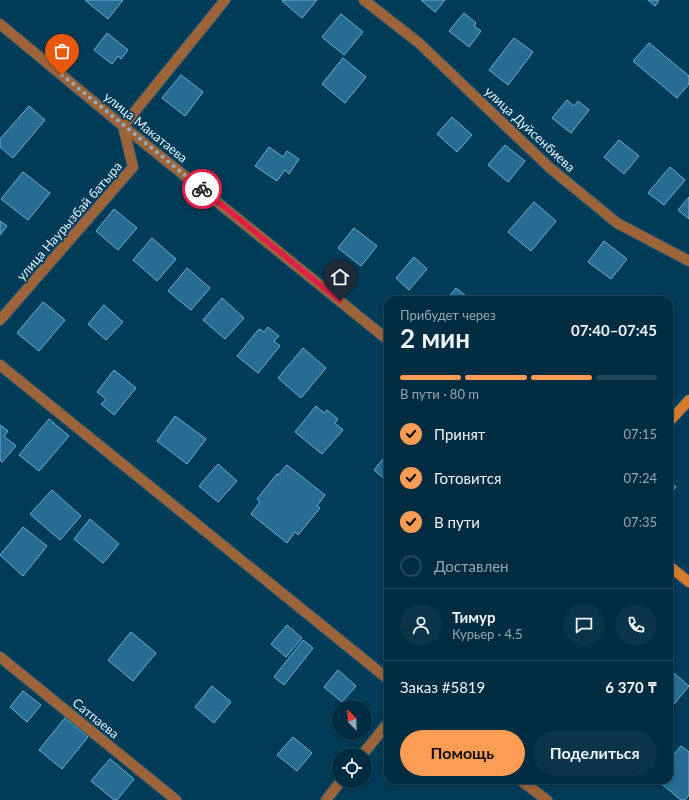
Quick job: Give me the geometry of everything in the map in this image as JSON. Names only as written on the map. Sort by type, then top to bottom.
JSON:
[{"type":"street","points":[[123,126],[225,0]]},
{"type":"street","name":"улица Дуйсенбиева","points":[[364,0],[419,43],[550,168],[617,223],[689,261]]},
{"type":"street","name":"улица Макатаева","points":[[0,24],[123,126],[384,337]]},
{"type":"street","name":"улица Наурызбай батыра","points":[[0,320],[133,167],[123,126]]},
{"type":"street","points":[[0,365],[384,676]]},
{"type":"street","points":[[673,418],[689,400]]},
{"type":"street","points":[[673,569],[689,582]]},
{"type":"street","name":"Сатпаева","points":[[0,657],[176,800]]},
{"type":"street","points":[[368,748],[384,728]]},
{"type":"street","points":[[525,784],[547,800]]},
{"type":"street","points":[[326,800],[335,788]]},
{"type":"building","points":[[85,0],[123,0],[108,19]]},
{"type":"building","points":[[317,0],[302,18],[282,1]]},
{"type":"building","points":[[421,0],[445,0],[435,12]]},
{"type":"building","points":[[648,0],[659,0],[655,6]]},
{"type":"building","points":[[464,13],[476,23],[474,26],[481,31],[469,47],[449,31]]},
{"type":"building","points":[[341,14],[363,32],[344,55],[322,37]]},
{"type":"building","points":[[107,33],[128,50],[121,59],[118,56],[112,64],[94,50]]},
{"type":"building","points":[[514,38],[533,52],[508,85],[489,70]]},
{"type":"building","points":[[649,43],[689,76],[689,84],[677,98],[633,61]]},
{"type":"building","points":[[343,58],[366,77],[345,103],[322,84]]},
{"type":"building","points":[[181,75],[203,92],[185,116],[162,98]]},
{"type":"building","points":[[567,100],[574,106],[578,101],[589,110],[571,133],[552,118]]},
{"type":"building","points":[[29,106],[45,120],[13,158],[0,147],[0,139]]},
{"type":"building","points":[[452,117],[472,135],[457,152],[437,134]]},
{"type":"building","points":[[619,140],[639,156],[624,174],[604,157]]},
{"type":"building","points":[[505,145],[525,161],[508,182],[488,165]]},
{"type":"building","points":[[269,147],[283,157],[287,151],[299,159],[289,174],[285,170],[277,181],[255,166]]},
{"type":"building","points":[[670,167],[685,180],[664,205],[648,193]]},
{"type":"building","points":[[23,172],[50,193],[28,220],[1,199]]},
{"type":"building","points":[[689,197],[689,219],[678,210]]},
{"type":"building","points":[[534,202],[556,221],[531,251],[508,232]]},
{"type":"building","points":[[114,209],[137,228],[118,250],[96,231]]},
{"type":"building","points":[[0,221],[7,226],[0,235]]},
{"type":"building","points":[[354,228],[377,246],[361,266],[338,248]]},
{"type":"building","points":[[152,238],[176,259],[157,281],[133,260]]},
{"type":"building","points":[[604,241],[627,259],[611,279],[588,262]]},
{"type":"building","points":[[414,257],[427,269],[409,290],[396,278]]},
{"type":"building","points":[[187,268],[210,288],[191,310],[168,291]]},
{"type":"building","points":[[456,288],[466,296],[449,296]]},
{"type":"building","points":[[222,298],[244,318],[225,339],[203,320]]},
{"type":"building","points":[[43,302],[65,320],[39,351],[17,333]]},
{"type":"building","points":[[104,305],[123,322],[106,340],[88,324]]},
{"type":"building","points":[[268,327],[279,336],[274,341],[280,346],[258,373],[237,356],[259,329],[264,332]]},
{"type":"building","points":[[303,348],[326,368],[301,398],[278,378]]},
{"type":"building","points":[[114,370],[136,388],[114,415],[101,404],[106,399],[97,392]]},
{"type":"building","points":[[316,406],[324,413],[327,410],[338,419],[335,423],[343,430],[322,454],[295,432]]},
{"type":"building","points":[[175,416],[206,439],[187,464],[157,441]]},
{"type":"building","points":[[49,419],[69,436],[39,471],[19,455]]},
{"type":"building","points":[[0,425],[8,431],[4,436],[16,446],[2,462],[0,460]]},
{"type":"building","points":[[384,458],[384,479],[374,470]]},
{"type":"building","points":[[218,464],[237,481],[218,502],[199,486]]},
{"type":"building","points":[[287,465],[325,495],[317,506],[320,508],[298,535],[295,532],[287,543],[251,514],[260,502],[257,499],[277,474],[278,475]]},
{"type":"building","points":[[52,490],[81,516],[60,540],[30,514]]},
{"type":"building","points":[[90,519],[119,544],[103,563],[74,539]]},
{"type":"building","points":[[23,527],[47,546],[23,576],[0,555]]},
{"type":"building","points":[[287,625],[302,638],[286,657],[271,644]]},
{"type":"building","points":[[131,632],[156,653],[133,681],[108,660]]},
{"type":"building","points":[[303,640],[313,648],[284,685],[274,677]]},
{"type":"building","points":[[338,670],[356,686],[344,700],[340,700],[324,687]]},
{"type":"building","points":[[673,672],[689,686],[673,705]]},
{"type":"building","points":[[212,686],[231,702],[214,723],[195,707]]},
{"type":"building","points":[[23,691],[41,705],[27,722],[10,707]]},
{"type":"building","points":[[65,718],[88,737],[62,769],[39,750]]},
{"type":"building","points":[[293,737],[312,753],[297,771],[277,755]]},
{"type":"building","points":[[681,746],[689,752],[689,795],[685,800],[681,800],[662,784],[673,784],[673,755]]},
{"type":"building","points":[[110,759],[134,779],[117,800],[114,800],[91,781]]},
{"type":"way so far","points":[[62,75],[202,189]]},
{"type":"route","points":[[202,189],[340,301]]}]
